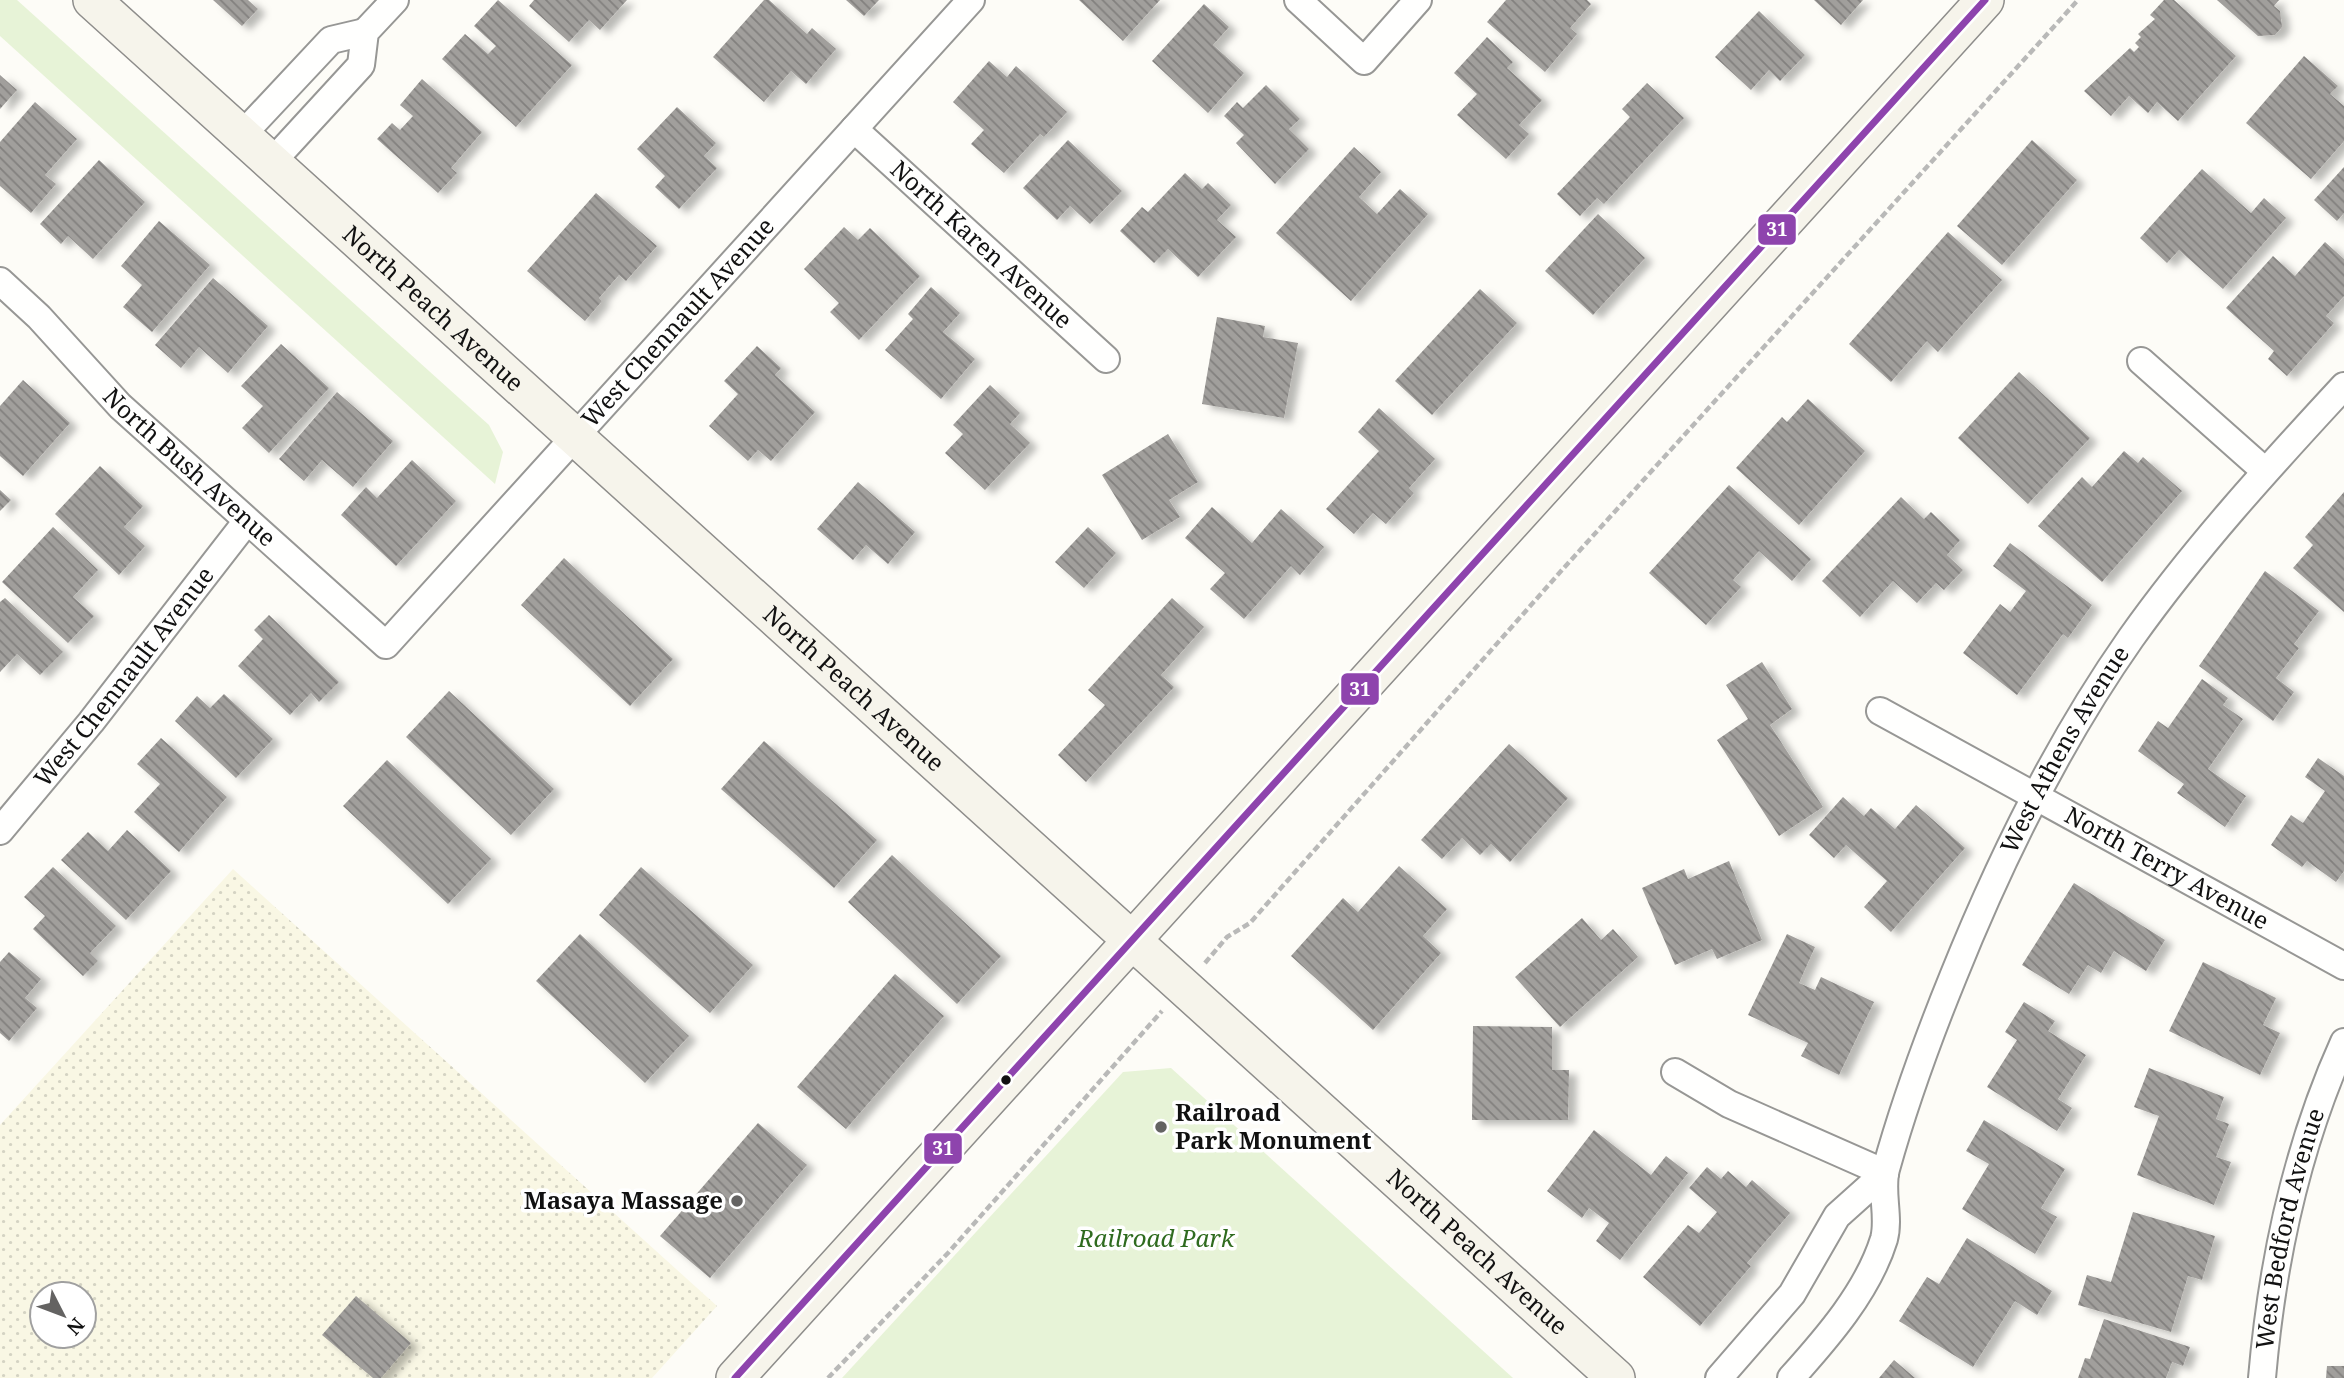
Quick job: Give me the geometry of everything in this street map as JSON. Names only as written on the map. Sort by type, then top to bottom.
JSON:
[{"type":"street","name":"North Peach Avenue","points":[[92,0],[573,439],[1133,938],[1616,1378]]},
{"type":"street","points":[[241,136],[331,40],[365,32],[395,0]]},
{"type":"street","name":"West Chennault Avenue","points":[[387,645],[971,0]]},
{"type":"street","points":[[1298,0],[1364,61],[1418,0]]},
{"type":"street","points":[[736,1378],[1985,0]]},
{"type":"street","points":[[271,163],[361,65],[365,32]]},
{"type":"street","name":"North Karen Avenue","points":[[854,129],[1107,359]]},
{"type":"street","name":"North Bush Avenue","points":[[0,281],[39,317],[120,406],[387,645]]},
{"type":"street","points":[[2141,361],[2265,471]]},
{"type":"street","name":"West Athens Avenue","points":[[1791,1378],[1829,1336],[1849,1306],[1885,1237],[1885,1173],[1952,979],[1991,889],[2036,797],[2092,698],[2129,640],[2210,534],[2344,386]]},
{"type":"street","name":"West Chennault Avenue","points":[[0,831],[91,722],[247,521]]},
{"type":"street","name":"North Terry Avenue","points":[[1880,711],[2344,966]]},
{"type":"street","name":"West Bedford Avenue","points":[[2262,1378],[2269,1296],[2285,1218],[2307,1141],[2344,1042]]},
{"type":"street","points":[[1675,1072],[1729,1104],[1885,1173]]},
{"type":"street","name":"West Athens Avenue","points":[[1719,1378],[1793,1294],[1837,1216],[1885,1173]]},
{"type":"path","points":[[1227,937],[1250,923],[1562,570],[2078,0]]},
{"type":"path","points":[[828,1378],[1050,1141],[1139,1037]]},
{"type":"shaded area","points":[[233,869],[717,1306],[652,1378],[0,1378],[0,1125]]},
{"type":"green space","points":[[0,0],[17,0],[489,425],[503,452],[495,484],[0,36]]},
{"type":"green space","name":"Railroad Park","points":[[1171,1068],[1513,1378],[842,1378],[1123,1072]]},
{"type":"building","points":[[213,0],[248,0],[258,9],[242,26]]},
{"type":"building","points":[[498,0],[572,65],[516,127],[442,59],[465,34],[488,54],[496,46],[474,26]]},
{"type":"building","points":[[534,0],[627,0],[600,30],[589,20],[569,42],[529,6]]},
{"type":"building","points":[[764,0],[769,0],[807,34],[812,28],[836,49],[806,84],[791,71],[764,102],[713,57]]},
{"type":"building","points":[[846,0],[879,0],[864,16]]},
{"type":"building","points":[[1079,0],[1160,0],[1123,41]]},
{"type":"building","points":[[1506,0],[1587,0],[1591,4],[1570,28],[1577,34],[1545,72],[1487,22]]},
{"type":"building","points":[[1814,0],[1863,0],[1841,25]]},
{"type":"building","points":[[2164,0],[2174,0],[2236,56],[2178,121],[2157,102],[2148,113],[2129,96],[2111,116],[2084,91],[2130,48],[2134,52],[2139,47],[2135,43],[2141,37],[2138,34],[2155,19],[2150,15]]},
{"type":"building","points":[[2217,0],[2279,0],[2274,6],[2280,11],[2282,27],[2275,35],[2258,36]]},
{"type":"building","points":[[1204,4],[1229,27],[1213,45],[1244,73],[1208,113],[1152,61]]},
{"type":"building","points":[[1759,11],[1805,55],[1780,81],[1769,70],[1751,90],[1715,57]]},
{"type":"building","points":[[1487,37],[1513,62],[1507,68],[1542,100],[1519,125],[1529,134],[1506,159],[1457,115],[1477,94],[1454,73]]},
{"type":"building","points":[[2304,56],[2338,86],[2330,94],[2344,106],[2344,141],[2311,179],[2246,123]]},
{"type":"building","points":[[989,61],[1007,77],[1016,66],[1067,112],[1044,137],[1040,134],[1004,173],[971,144],[984,130],[953,102]]},
{"type":"building","points":[[0,75],[17,90],[0,109]]},
{"type":"building","points":[[422,79],[482,132],[451,168],[457,173],[438,193],[377,139],[392,123],[400,130],[413,116],[400,105]]},
{"type":"building","points":[[1647,83],[1684,118],[1604,204],[1597,198],[1580,216],[1557,194],[1630,117],[1622,109]]},
{"type":"building","points":[[1266,85],[1300,119],[1289,129],[1309,149],[1275,184],[1236,143],[1244,135],[1224,116],[1237,102],[1243,108]]},
{"type":"building","points":[[35,102],[77,139],[45,175],[56,184],[31,213],[0,186],[0,142]]},
{"type":"building","points":[[677,107],[716,143],[704,156],[717,168],[679,209],[655,187],[665,176],[637,149]]},
{"type":"building","points":[[1068,140],[1122,191],[1090,224],[1070,206],[1057,220],[1023,188]]},
{"type":"building","points":[[2032,140],[2077,180],[2002,265],[1957,226]]},
{"type":"building","points":[[1354,147],[1381,172],[1359,197],[1377,214],[1400,189],[1428,214],[1351,301],[1276,233]]},
{"type":"building","points":[[99,160],[145,202],[93,259],[68,236],[61,244],[40,224]]},
{"type":"building","points":[[2344,167],[2344,213],[2337,221],[2314,200]]},
{"type":"building","points":[[2202,169],[2251,213],[2264,198],[2286,218],[2223,289],[2179,250],[2167,263],[2140,238]]},
{"type":"building","points":[[1185,173],[1202,189],[1208,183],[1231,205],[1217,220],[1236,237],[1198,277],[1168,249],[1154,263],[1120,231],[1142,207],[1148,212]]},
{"type":"building","points":[[596,193],[657,246],[626,281],[619,275],[599,298],[602,301],[585,321],[527,271]]},
{"type":"building","points":[[1598,214],[1645,258],[1593,315],[1545,271]]},
{"type":"building","points":[[159,221],[210,265],[152,332],[123,307],[142,285],[121,266]]},
{"type":"building","points":[[844,227],[858,240],[870,228],[920,276],[859,340],[830,312],[839,303],[804,269]]},
{"type":"building","points":[[1948,232],[2002,280],[1938,352],[1927,341],[1891,382],[1849,344]]},
{"type":"building","points":[[2325,242],[2344,259],[2344,296],[2326,316],[2334,323],[2287,376],[2268,359],[2274,351],[2226,308],[2273,256],[2295,276]]},
{"type":"building","points":[[213,278],[268,326],[228,373],[199,347],[181,368],[155,345]]},
{"type":"building","points":[[931,287],[960,313],[943,332],[975,359],[941,399],[885,350],[913,319],[908,314]]},
{"type":"building","points":[[1480,289],[1517,323],[1432,415],[1395,381]]},
{"type":"building","points":[[1217,317],[1265,326],[1263,337],[1298,343],[1284,418],[1202,404]]},
{"type":"building","points":[[281,344],[329,388],[269,453],[242,428],[263,406],[241,386]]},
{"type":"building","points":[[757,346],[781,368],[775,375],[815,412],[771,461],[758,450],[748,461],[709,426],[738,394],[724,381]]},
{"type":"building","points":[[2019,372],[2090,438],[2028,504],[1958,438]]},
{"type":"building","points":[[23,380],[70,423],[23,476],[0,456],[0,406]]},
{"type":"building","points":[[990,385],[1020,413],[1010,424],[1030,443],[985,490],[945,453],[963,434],[953,425]]},
{"type":"building","points":[[337,392],[393,441],[353,487],[322,460],[304,481],[279,459]]},
{"type":"building","points":[[1808,399],[1865,451],[1799,525],[1736,468],[1782,417],[1787,422]]},
{"type":"building","points":[[1379,408],[1435,459],[1409,488],[1414,493],[1386,524],[1373,513],[1354,534],[1326,509],[1379,451],[1358,432]]},
{"type":"building","points":[[1168,434],[1198,482],[1169,500],[1180,517],[1142,540],[1102,475]]},
{"type":"building","points":[[2124,451],[2138,463],[2143,457],[2182,491],[2102,582],[2038,526],[2082,477],[2092,487]]},
{"type":"building","points":[[412,460],[456,501],[396,566],[341,515],[366,487],[377,498]]},
{"type":"building","points":[[100,466],[143,506],[124,527],[145,546],[119,575],[55,514]]},
{"type":"building","points":[[858,482],[915,532],[888,564],[866,545],[853,560],[817,529]]},
{"type":"building","points":[[1729,485],[1811,559],[1792,581],[1759,551],[1733,580],[1741,587],[1706,625],[1649,573]]},
{"type":"building","points":[[0,490],[11,500],[0,511]]},
{"type":"building","points":[[2344,492],[2344,612],[2293,568],[2313,545],[2305,537]]},
{"type":"building","points":[[1901,497],[1924,519],[1931,512],[1960,540],[1947,555],[1963,570],[1944,590],[1936,583],[1917,603],[1893,581],[1860,617],[1822,581]]},
{"type":"building","points":[[1212,507],[1252,543],[1281,509],[1324,547],[1300,575],[1291,566],[1244,619],[1210,589],[1225,573],[1185,538]]},
{"type":"building","points":[[53,527],[98,570],[73,597],[94,616],[68,643],[2,582]]},
{"type":"building","points":[[1088,527],[1116,553],[1084,588],[1055,562]]},
{"type":"building","points":[[2010,543],[2092,605],[2068,638],[2063,634],[2017,695],[1963,653],[2000,604],[2010,612],[2026,591],[1993,566]]},
{"type":"building","points":[[564,558],[673,659],[630,706],[521,605]]},
{"type":"building","points":[[2265,571],[2319,611],[2294,644],[2299,648],[2276,678],[2294,692],[2273,721],[2199,666]]},
{"type":"building","points":[[5,598],[63,652],[40,675],[17,654],[0,672],[0,602]]},
{"type":"building","points":[[1172,598],[1204,627],[1161,675],[1174,687],[1086,782],[1058,755],[1105,705],[1088,690]]},
{"type":"building","points":[[269,615],[339,682],[319,702],[311,693],[290,715],[238,666],[263,639],[254,630]]},
{"type":"building","points":[[1762,662],[1792,709],[1770,725],[1823,807],[1779,836],[1717,740],[1748,719],[1726,685]]},
{"type":"building","points":[[2202,679],[2228,698],[2223,705],[2243,719],[2208,769],[2246,796],[2225,827],[2177,793],[2184,784],[2138,751],[2158,721],[2168,728]]},
{"type":"building","points":[[449,691],[554,789],[511,835],[406,737]]},
{"type":"building","points":[[224,694],[273,739],[236,778],[175,721],[197,696],[210,708]]},
{"type":"building","points":[[161,738],[227,797],[179,852],[134,812],[160,784],[137,764]]},
{"type":"building","points":[[764,741],[877,840],[834,888],[721,789]]},
{"type":"building","points":[[1509,744],[1568,798],[1510,862],[1491,844],[1480,855],[1462,838],[1442,859],[1421,840]]},
{"type":"building","points":[[2318,758],[2344,776],[2344,871],[2336,882],[2307,861],[2302,867],[2271,845],[2291,815],[2303,823],[2325,791],[2305,777]]},
{"type":"building","points":[[387,760],[491,859],[448,904],[343,806]]},
{"type":"building","points":[[1843,797],[1864,816],[1871,808],[1895,829],[1916,805],[1965,848],[1891,932],[1864,907],[1887,881],[1846,845],[1834,858],[1809,835]]},
{"type":"building","points":[[127,830],[171,871],[126,920],[61,860],[88,832],[108,851]]},
{"type":"building","points":[[892,855],[1001,956],[957,1004],[848,902]]},
{"type":"building","points":[[1729,861],[1762,940],[1717,959],[1712,949],[1675,965],[1642,888],[1684,869],[1688,879]]},
{"type":"building","points":[[1399,866],[1447,909],[1423,936],[1441,953],[1373,1030],[1291,956],[1343,898],[1358,912]]},
{"type":"building","points":[[53,867],[116,926],[90,953],[98,961],[83,976],[33,929],[45,916],[24,897]]},
{"type":"building","points":[[641,867],[753,965],[710,1013],[599,915]]},
{"type":"building","points":[[2074,883],[2165,940],[2146,971],[2114,951],[2101,973],[2088,965],[2069,994],[2022,965]]},
{"type":"building","points":[[1582,918],[1601,940],[1613,929],[1638,957],[1560,1027],[1515,977]]},
{"type":"building","points":[[580,934],[689,1036],[645,1083],[536,981]]},
{"type":"building","points":[[1787,934],[1815,947],[1799,983],[1815,990],[1821,977],[1874,1002],[1839,1075],[1801,1056],[1808,1043],[1748,1015]]},
{"type":"building","points":[[9,952],[41,979],[25,998],[37,1008],[9,1041],[0,1033],[0,962]]},
{"type":"building","points":[[2203,962],[2276,998],[2263,1025],[2280,1033],[2260,1075],[2169,1031]]},
{"type":"building","points":[[895,974],[944,1016],[846,1129],[797,1087]]},
{"type":"building","points":[[2024,1002],[2055,1021],[2048,1031],[2086,1055],[2058,1099],[2072,1108],[2057,1131],[1987,1087],[2017,1040],[2005,1032]]},
{"type":"building","points":[[1473,1026],[1552,1027],[1552,1070],[1569,1070],[1568,1120],[1472,1120]]},
{"type":"building","points":[[2149,1068],[2224,1097],[2216,1119],[2229,1124],[2216,1157],[2231,1162],[2214,1205],[2137,1175],[2159,1116],[2134,1107]]},
{"type":"building","points":[[1984,1120],[2065,1169],[2041,1208],[2057,1217],[2035,1254],[1962,1209],[1989,1164],[1966,1151]]},
{"type":"building","points":[[758,1123],[807,1165],[710,1278],[660,1236]]},
{"type":"building","points":[[1594,1130],[1651,1175],[1666,1156],[1688,1173],[1620,1260],[1596,1241],[1609,1223],[1589,1208],[1582,1218],[1547,1191]]},
{"type":"building","points":[[1707,1167],[1721,1179],[1728,1171],[1746,1187],[1752,1180],[1790,1213],[1747,1263],[1751,1266],[1700,1326],[1643,1277],[1688,1225],[1699,1233],[1717,1212],[1689,1188]]},
{"type":"building","points":[[2133,1212],[2215,1236],[2202,1280],[2188,1276],[2171,1332],[2078,1305],[2087,1275],[2111,1282]]},
{"type":"building","points":[[1967,1238],[2052,1291],[2037,1315],[2015,1301],[1973,1367],[1899,1321],[1927,1277],[1939,1284]]},
{"type":"building","points":[[356,1296],[411,1343],[381,1378],[373,1378],[322,1335]]},
{"type":"building","points":[[2104,1319],[2190,1347],[2183,1366],[2172,1362],[2166,1378],[2078,1378],[2085,1358],[2090,1359]]},
{"type":"building","points":[[1894,1360],[1915,1378],[1879,1378]]},
{"type":"building","points":[[2327,1366],[2344,1366],[2344,1378],[2326,1378]]},
{"type":"transit line","name":"31","points":[[735,1378],[1985,0]]},
{"type":"place","name":"Railroad Park Monument","points":[[1161,1127]]},
{"type":"place","name":"Masaya Massage","points":[[737,1201]]}]
